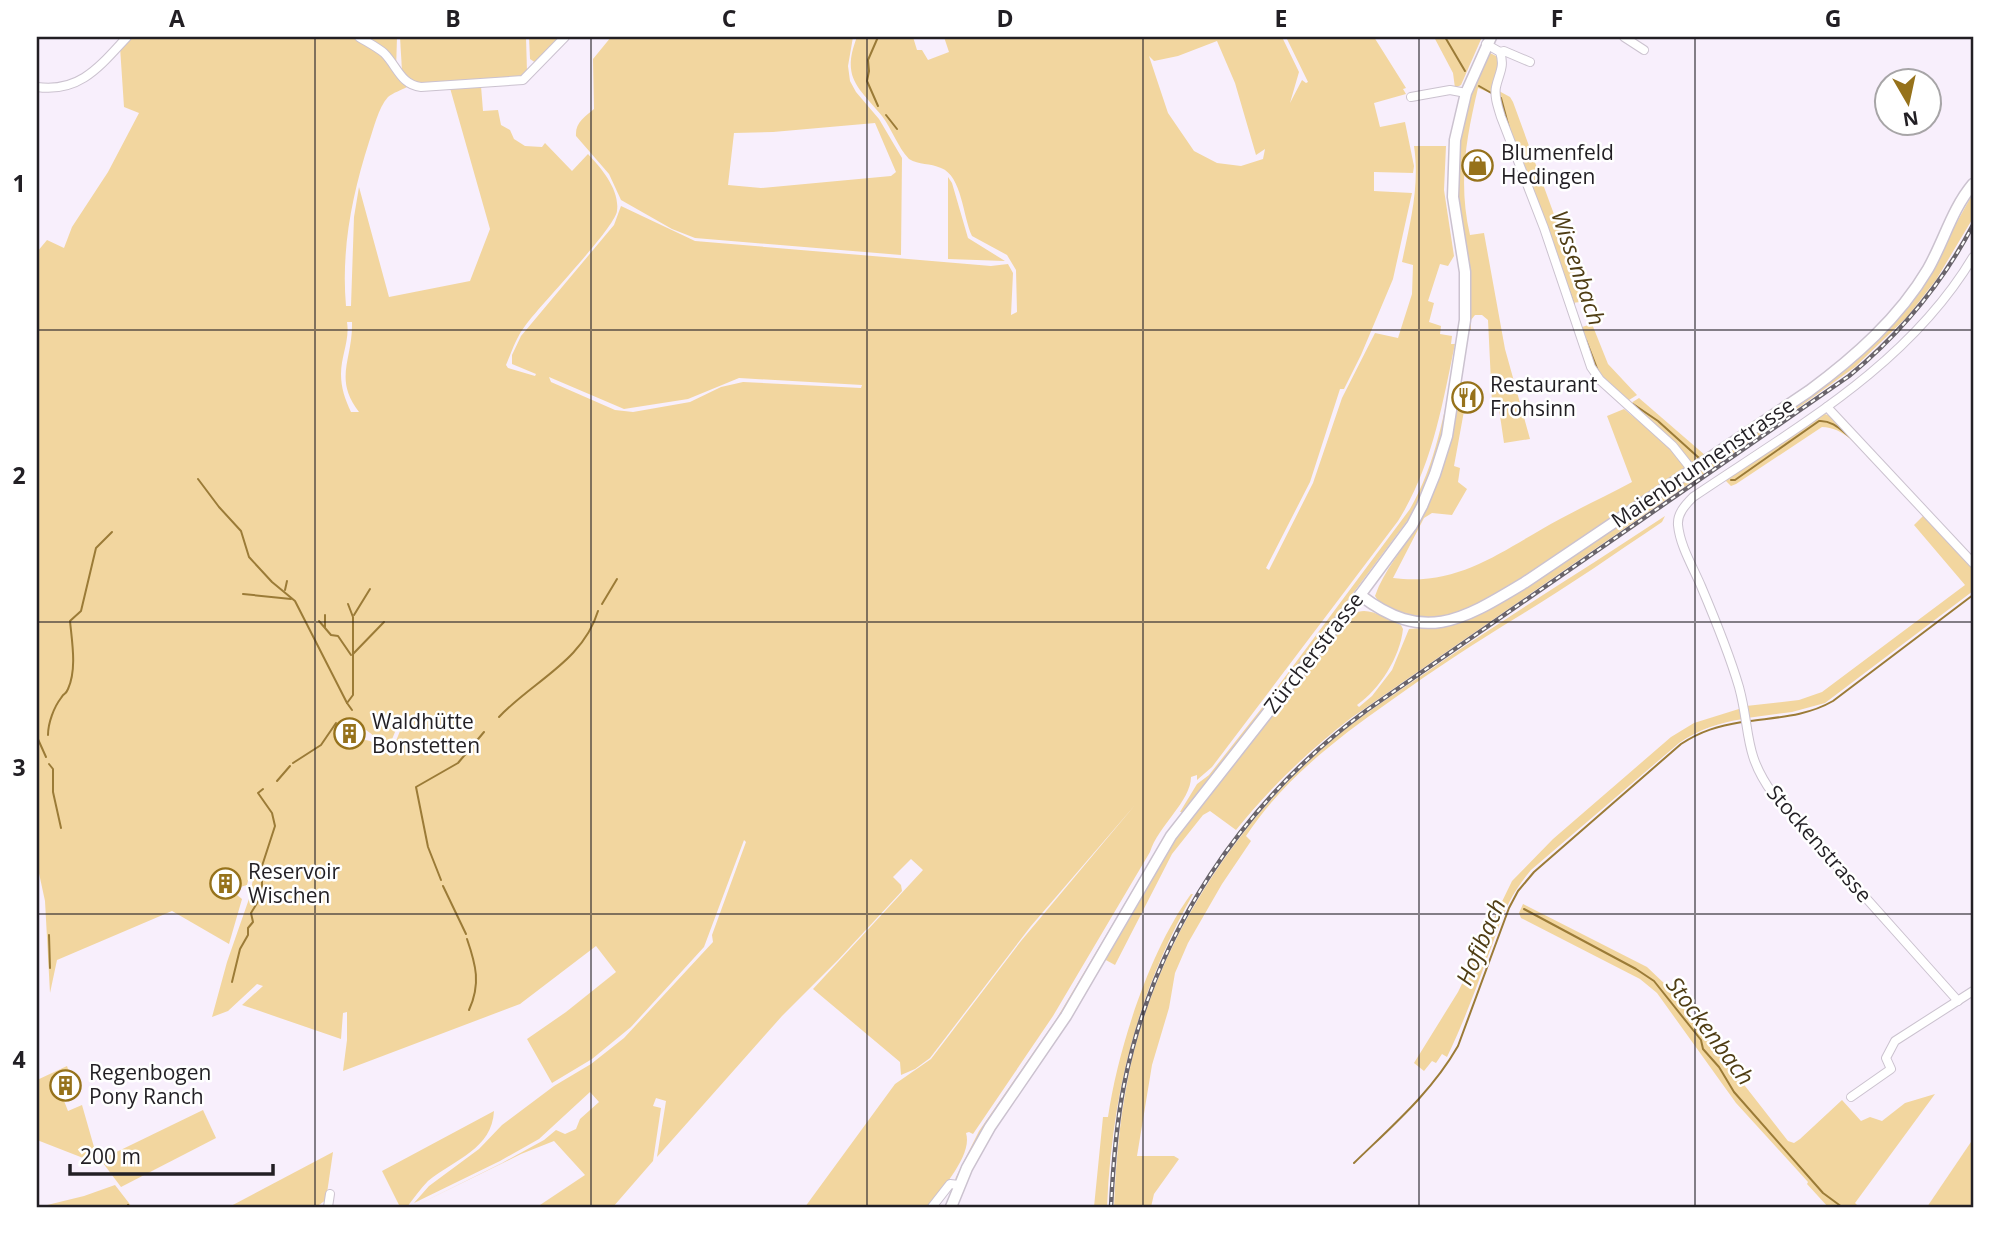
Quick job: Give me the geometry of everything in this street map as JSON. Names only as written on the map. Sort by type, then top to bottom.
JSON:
[{"type":"main road","name":"Zürcherstrasse","points":[[951,1207],[959,1185],[990,1127],[1066,1016],[1171,836],[1360,595],[1412,525],[1422,506],[1451,420],[1466,308],[1465,272],[1452,186],[1455,141],[1466,93],[1489,40]]},
{"type":"main road","name":"Maienbrunnenstrasse","points":[[1360,595],[1385,613],[1407,621],[1432,624],[1487,604],[1524,583],[1810,391],[1866,344],[1899,309],[1926,272],[1959,203],[1973,184]]},
{"type":"street","points":[[37,87],[58,88],[85,78],[127,37]]},
{"type":"street","points":[[359,37],[383,53],[411,86],[421,87],[523,80],[565,37]]},
{"type":"street","points":[[1624,37],[1644,50]]},
{"type":"street","points":[[1489,40],[1500,52],[1503,62],[1502,73],[1496,86],[1501,117],[1544,228],[1591,367],[1600,380],[1673,446],[1692,470]]},
{"type":"street","points":[[1500,52],[1504,51],[1530,62]]},
{"type":"street","points":[[1411,97],[1450,90],[1466,93]]},
{"type":"street","points":[[1973,257],[1947,296],[1907,341],[1869,376],[1827,407],[1973,564]]},
{"type":"street","name":"Stockenstrasse","points":[[1827,407],[1693,498],[1679,517],[1681,536],[1739,686],[1749,749],[1761,778],[1958,1001]]},
{"type":"street","points":[[1851,1097],[1891,1069],[1886,1058],[1895,1041],[1973,992]]},
{"type":"street","points":[[932,1207],[950,1184],[959,1185]]},
{"type":"street","points":[[327,1207],[330,1194]]},
{"type":"shaded area","points":[[129,37],[397,37],[396,71],[407,87],[390,96],[385,102],[363,162],[347,243],[346,306],[351,306],[354,217],[359,187],[389,297],[470,281],[490,229],[450,88],[481,86],[483,111],[498,110],[501,125],[510,130],[514,139],[525,146],[542,147],[545,143],[572,171],[588,154],[613,188],[617,211],[604,233],[533,316],[517,340],[506,365],[535,376],[536,374],[512,364],[512,355],[521,336],[614,225],[621,206],[695,241],[991,266],[1008,264],[1013,273],[1011,315],[1017,312],[1016,270],[1007,255],[972,236],[958,188],[948,172],[909,159],[886,121],[854,81],[851,63],[857,37],[913,37],[917,50],[922,50],[928,60],[949,52],[944,37],[1282,37],[1299,72],[1290,103],[1302,80],[1308,82],[1286,37],[1374,37],[1406,88],[1403,89],[1406,94],[1374,103],[1380,127],[1405,122],[1414,166],[1413,173],[1374,172],[1374,191],[1412,193],[1393,279],[1361,355],[1344,389],[1340,389],[1310,482],[1266,568],[1269,570],[1313,483],[1342,398],[1375,333],[1398,338],[1412,294],[1413,265],[1402,262],[1415,190],[1414,146],[1446,146],[1444,190],[1454,256],[1448,266],[1440,264],[1428,301],[1434,303],[1429,322],[1441,326],[1440,334],[1452,336],[1451,344],[1455,344],[1428,458],[1398,521],[1212,767],[1197,780],[1197,775],[1191,777],[1186,795],[1154,842],[1053,1016],[973,1134],[966,1133],[967,1142],[961,1161],[929,1207],[805,1207],[895,1084],[931,1059],[1021,941],[1135,805],[1031,926],[930,1058],[901,1075],[900,1062],[813,989],[923,870],[911,859],[893,877],[901,885],[902,891],[782,1016],[657,1157],[666,1101],[656,1098],[653,1106],[661,1108],[653,1161],[613,1207],[537,1207],[585,1175],[554,1141],[521,1154],[413,1207],[502,1163],[544,1140],[556,1130],[565,1134],[576,1129],[580,1119],[599,1102],[590,1092],[539,1139],[414,1203],[429,1186],[479,1149],[502,1125],[624,1038],[713,942],[712,935],[746,842],[744,840],[704,947],[631,1027],[592,1059],[552,1083],[527,1039],[616,972],[596,946],[520,1004],[343,1071],[347,1012],[343,1013],[341,1039],[242,1005],[263,986],[257,984],[228,1011],[212,1017],[227,962],[250,896],[254,873],[250,872],[247,885],[237,888],[237,895],[242,899],[229,944],[172,911],[57,960],[50,993],[45,901],[37,864],[37,252],[47,240],[64,248],[72,227],[108,172],[139,113],[124,107],[120,47]],"holes":[[[1217,41],[1235,83],[1256,155],[1265,149],[1263,159],[1241,166],[1217,163],[1194,151],[1168,113],[1149,56],[1154,61],[1178,56]],[[347,322],[352,322],[346,368],[347,389],[359,412],[351,412],[342,384],[341,367]],[[549,377],[624,409],[688,399],[739,378],[862,385],[861,388],[743,382],[721,387],[690,402],[633,412],[615,410],[551,382]],[[402,715],[406,716],[390,756],[370,741],[360,740],[345,745],[334,726],[350,723],[357,725],[388,749]]]},
{"type":"shaded area","points":[[400,37],[526,37],[527,72],[519,78],[431,85],[413,83],[402,71]]},
{"type":"shaded area","points":[[529,37],[562,37],[536,63],[530,59]]},
{"type":"shaded area","points":[[611,37],[853,37],[848,66],[850,81],[879,119],[902,158],[901,255],[695,238],[672,229],[621,200],[609,174],[576,136],[579,123],[594,109],[593,59]],"holes":[[[875,123],[896,172],[891,176],[761,188],[728,185],[734,133]]]},
{"type":"shaded area","points":[[1434,37],[1482,37],[1461,85],[1455,88],[1453,73]]},
{"type":"shaded area","points":[[1487,54],[1498,57],[1500,62],[1493,94],[1478,88],[1467,143],[1464,197],[1470,235],[1484,233],[1505,349],[1530,439],[1504,443],[1498,402],[1492,403],[1488,320],[1482,315],[1475,315],[1471,320],[1471,330],[1468,330],[1469,281],[1456,182],[1456,163],[1463,126],[1480,72]]},
{"type":"shaded area","points":[[1499,91],[1513,102],[1586,302],[1582,304],[1572,303],[1500,105]]},
{"type":"shaded area","points":[[948,177],[968,238],[1005,261],[948,259]]},
{"type":"shaded area","points":[[1973,193],[1973,218],[1936,280],[1907,317],[1855,367],[1351,718],[1290,771],[1236,830],[1210,811],[1203,815],[1172,854],[1115,965],[1104,959],[1176,834],[1353,614],[1371,612],[1401,625],[1403,629],[1398,650],[1388,672],[1357,705],[1359,707],[1372,696],[1392,670],[1409,629],[1447,626],[1464,620],[1532,583],[1820,390],[1866,352],[1901,315],[1930,276],[1955,222]]},
{"type":"shaded area","points":[[1574,307],[1582,327],[1592,324],[1608,364],[1637,395],[1624,400],[1604,378],[1591,358]]},
{"type":"shaded area","points":[[1455,362],[1445,421],[1435,458],[1413,513],[1258,720],[1183,812],[1180,812],[1197,784],[1209,775],[1261,709],[1410,509],[1433,456]]},
{"type":"shaded area","points":[[1639,398],[1706,456],[1693,462],[1688,460],[1631,403]]},
{"type":"shaded area","points":[[1624,409],[1670,447],[1685,467],[1683,472],[1521,581],[1459,613],[1434,619],[1405,615],[1387,607],[1375,596],[1430,499],[1446,456],[1456,411],[1464,411],[1454,466],[1460,468],[1458,482],[1467,489],[1452,515],[1432,513],[1424,518],[1393,578],[1439,577],[1481,563],[1632,482],[1607,416]]},
{"type":"shaded area","points":[[1819,415],[1832,417],[1874,459],[1871,461],[1844,434],[1822,427],[1736,484],[1731,486],[1724,479]]},
{"type":"shaded area","points":[[1925,514],[1973,567],[1973,591],[1825,703],[1792,712],[1747,718],[1746,706],[1799,700],[1822,692],[1965,585],[1914,525]]},
{"type":"shaded area","points":[[1665,516],[1662,522],[1369,716],[1311,762],[1260,816],[1246,836],[1251,841],[1188,943],[1175,973],[1169,1008],[1152,1065],[1137,1156],[1174,1156],[1179,1159],[1154,1194],[1151,1207],[1114,1207],[1125,1093],[1146,1011],[1182,927],[1205,888],[1259,814],[1323,748],[1358,719],[1481,635]]},
{"type":"shaded area","points":[[1742,708],[1743,719],[1709,727],[1679,743],[1531,870],[1515,891],[1505,911],[1447,1057],[1442,1054],[1436,1063],[1432,1061],[1424,1071],[1414,1063],[1458,992],[1512,881],[1553,839],[1671,737],[1694,723]]},
{"type":"shaded area","points":[[1161,842],[1072,998],[981,1132],[955,1179],[979,1131],[1057,1018]]},
{"type":"shaded area","points":[[1191,894],[1142,1007],[1122,1084],[1115,1124],[1107,1207],[1094,1207],[1103,1117],[1108,1117],[1128,1031],[1149,971],[1176,917]]},
{"type":"shaded area","points":[[1523,904],[1647,967],[1667,986],[1788,1141],[1794,1143],[1800,1139],[1842,1100],[1861,1121],[1870,1117],[1882,1121],[1905,1103],[1935,1094],[1855,1203],[1859,1207],[1828,1207],[1736,1103],[1657,993],[1640,979],[1521,918],[1519,913]]},
{"type":"shaded area","points":[[67,1066],[69,1072],[55,1078],[68,1111],[82,1105],[98,1161],[96,1163],[37,1140],[37,1080]]},
{"type":"shaded area","points":[[203,1110],[216,1138],[121,1187],[103,1163],[102,1159]]},
{"type":"shaded area","points":[[494,1111],[487,1135],[479,1144],[428,1181],[407,1207],[400,1207],[382,1171]]},
{"type":"shaded area","points":[[1973,1139],[1973,1207],[1927,1207]]},
{"type":"shaded area","points":[[333,1152],[326,1200],[316,1207],[229,1207]]},
{"type":"shaded area","points":[[115,1185],[132,1207],[39,1207],[84,1196]]},
{"type":"waterway","name":"Wissenbach","points":[[878,37],[868,60],[867,81],[878,106]]},
{"type":"waterway","name":"Wissenbach","points":[[1445,37],[1465,71]]},
{"type":"waterway","name":"Wissenbach","points":[[1479,86],[1493,94]]},
{"type":"waterway","name":"Wissenbach","points":[[1501,98],[1509,128]]},
{"type":"waterway","name":"Wissenbach","points":[[886,115],[897,129]]},
{"type":"waterway","name":"Wissenbach","points":[[1530,182],[1574,305]]},
{"type":"waterway","name":"Wissenbach","points":[[1586,340],[1598,371]]},
{"type":"waterway","name":"Wissenbach","points":[[1633,404],[1658,421],[1699,458]]},
{"type":"waterway","name":"Wissenbach","points":[[1731,480],[1735,480],[1819,421],[1832,424],[1850,437]]},
{"type":"waterway","points":[[198,479],[241,531],[249,557],[272,582],[295,601],[347,703]]},
{"type":"waterway","points":[[48,735],[52,715],[71,681],[73,655],[70,621],[81,611],[96,548],[112,532]]},
{"type":"waterway","points":[[602,604],[617,579]]},
{"type":"waterway","points":[[285,590],[287,581]]},
{"type":"waterway","points":[[354,615],[370,589]]},
{"type":"waterway","points":[[243,594],[291,599]]},
{"type":"waterway","name":"Hofibach","points":[[1750,721],[1803,713],[1833,701],[1973,595]]},
{"type":"waterway","points":[[348,604],[353,617],[353,695],[347,703],[352,710]]},
{"type":"waterway","points":[[499,717],[569,657],[581,644],[598,611]]},
{"type":"waterway","points":[[325,615],[325,627]]},
{"type":"waterway","points":[[319,621],[331,635],[338,636],[351,655]]},
{"type":"waterway","points":[[353,654],[384,622]]},
{"type":"waterway","name":"Hofibach","points":[[1354,1163],[1423,1094],[1458,1046],[1509,908],[1518,891],[1534,872],[1681,744],[1710,730],[1742,722]]},
{"type":"waterway","points":[[293,763],[321,745],[336,723]]},
{"type":"waterway","points":[[441,880],[428,847],[416,787],[458,763],[484,732]]},
{"type":"waterway","points":[[37,737],[46,757]]},
{"type":"waterway","points":[[49,764],[53,769],[53,792],[61,828]]},
{"type":"waterway","points":[[277,781],[290,766]]},
{"type":"waterway","points":[[232,982],[240,949],[253,922],[251,913],[262,895],[262,866],[275,826],[272,813],[258,793],[263,789]]},
{"type":"waterway","points":[[443,886],[466,934]]},
{"type":"waterway","name":"Stockenbach","points":[[1524,909],[1654,981],[1701,1040],[1703,1049],[1719,1067],[1734,1092],[1823,1193],[1842,1207]]},
{"type":"waterway","points":[[49,935],[50,968]]},
{"type":"waterway","points":[[467,939],[476,974],[475,992],[469,1010]]},
{"type":"railway","points":[[1111,1207],[1115,1146],[1124,1085],[1138,1029],[1157,975],[1181,924],[1210,875],[1244,829],[1281,786],[1322,746],[1367,710],[1849,376],[1886,343],[1919,307],[1948,267],[1973,225]]},
{"type":"place","name":"Blumenfeld Hedingen","points":[[1478,165]]},
{"type":"place","name":"Restaurant Frohsinn","points":[[1467,397]]},
{"type":"place","name":"Waldhütte Bonstetten","points":[[349,734]]},
{"type":"place","name":"Reservoir Wischen","points":[[225,884]]},
{"type":"place","name":"Regenbogen Pony Ranch","points":[[66,1085]]}]
